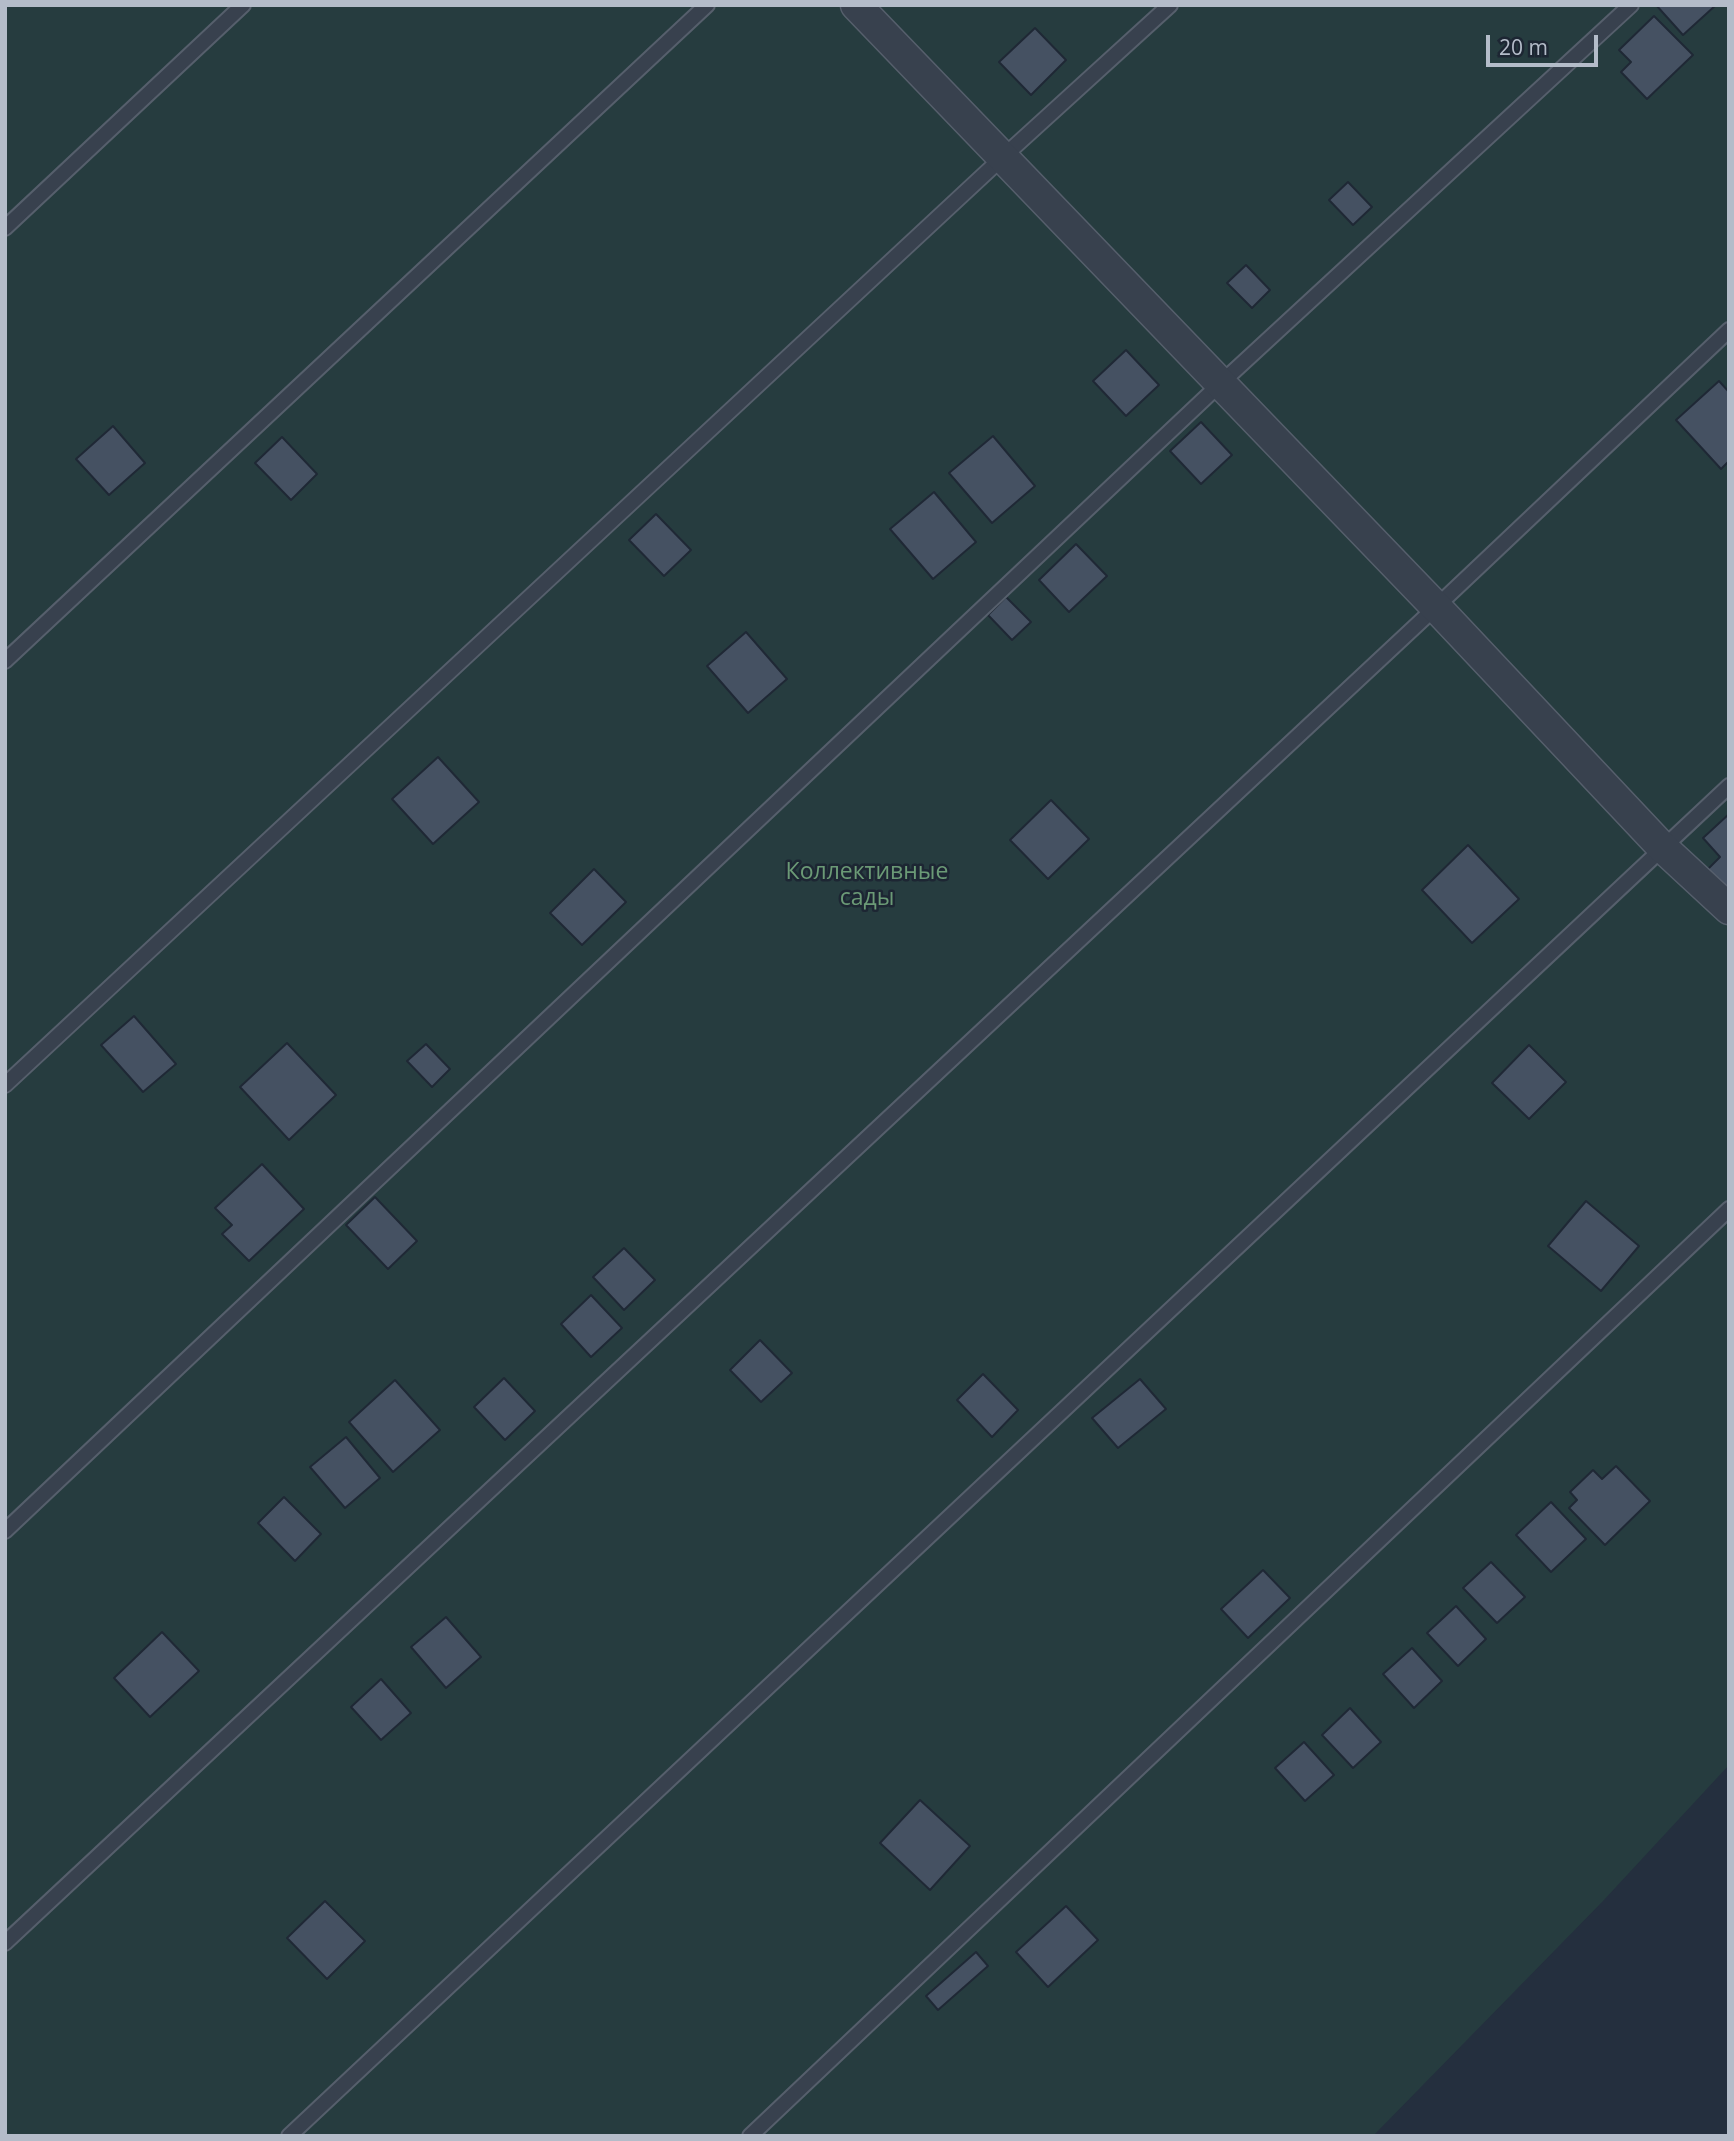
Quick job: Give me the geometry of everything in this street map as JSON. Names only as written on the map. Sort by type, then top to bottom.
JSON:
[{"type":"street","points":[[856,5],[1436,607],[1662,847],[1729,909]]},
{"type":"lane","points":[[5,228],[243,5]]},
{"type":"lane","points":[[5,661],[706,5]]},
{"type":"lane","points":[[5,1085],[1170,5]]},
{"type":"lane","points":[[5,1531],[1220,384],[1631,5]]},
{"type":"lane","points":[[5,1943],[1729,330]]},
{"type":"lane","points":[[289,2136],[1729,786]]},
{"type":"lane","points":[[750,2136],[1729,1209]]},
{"type":"green space","name":"Коллективные сады","points":[[5,5],[1729,5],[1729,1765],[1603,1901],[1373,2136],[5,2136]]},
{"type":"building","points":[[1656,5],[1716,5],[1683,35]]},
{"type":"building","points":[[1654,16],[1693,55],[1647,99],[1621,72],[1631,62],[1619,50]]},
{"type":"building","points":[[1035,28],[1066,60],[1031,95],[999,62]]},
{"type":"building","points":[[1348,182],[1372,207],[1353,225],[1329,200]]},
{"type":"building","points":[[1246,265],[1270,290],[1252,308],[1227,283]]},
{"type":"building","points":[[1126,350],[1159,385],[1126,416],[1093,381]]},
{"type":"building","points":[[1719,381],[1729,392],[1729,461],[1721,469],[1676,420]]},
{"type":"building","points":[[1201,422],[1232,455],[1201,484],[1170,451]]},
{"type":"building","points":[[113,426],[145,463],[109,495],[76,459]]},
{"type":"building","points":[[993,436],[1035,486],[992,523],[949,473]]},
{"type":"building","points":[[282,437],[317,474],[291,500],[255,463]]},
{"type":"building","points":[[934,492],[976,542],[933,579],[890,529]]},
{"type":"building","points":[[656,514],[691,550],[664,576],[629,540]]},
{"type":"building","points":[[1076,544],[1107,576],[1069,612],[1039,580]]},
{"type":"building","points":[[1006,597],[1031,622],[1012,640],[988,615]]},
{"type":"building","points":[[746,632],[787,679],[748,713],[707,666]]},
{"type":"building","points":[[438,757],[479,802],[433,844],[392,799]]},
{"type":"building","points":[[1051,800],[1089,839],[1048,879],[1010,840]]},
{"type":"building","points":[[1729,814],[1729,886],[1724,890],[1706,871],[1720,857],[1703,838]]},
{"type":"building","points":[[1468,845],[1519,899],[1472,943],[1422,890]]},
{"type":"building","points":[[594,869],[626,902],[582,945],[550,913]]},
{"type":"building","points":[[134,1016],[176,1064],[143,1092],[101,1045]]},
{"type":"building","points":[[287,1043],[336,1095],[289,1140],[240,1087]]},
{"type":"building","points":[[426,1044],[450,1069],[432,1087],[407,1061]]},
{"type":"building","points":[[1529,1045],[1566,1082],[1529,1119],[1492,1083]]},
{"type":"building","points":[[262,1164],[304,1209],[249,1261],[222,1234],[232,1225],[215,1208]]},
{"type":"building","points":[[375,1197],[417,1241],[388,1269],[346,1225]]},
{"type":"building","points":[[1586,1201],[1639,1246],[1601,1291],[1548,1246]]},
{"type":"building","points":[[624,1248],[655,1280],[624,1310],[593,1277]]},
{"type":"building","points":[[591,1295],[622,1328],[591,1357],[561,1324]]},
{"type":"building","points":[[760,1340],[792,1373],[761,1402],[730,1370]]},
{"type":"building","points":[[983,1374],[1018,1410],[992,1437],[957,1400]]},
{"type":"building","points":[[504,1378],[535,1411],[505,1440],[474,1407]]},
{"type":"building","points":[[1140,1379],[1166,1409],[1118,1448],[1092,1418]]},
{"type":"building","points":[[395,1380],[440,1430],[393,1472],[349,1422]]},
{"type":"building","points":[[346,1437],[380,1478],[345,1508],[310,1467]]},
{"type":"building","points":[[1616,1466],[1650,1501],[1605,1545],[1569,1508],[1577,1500],[1570,1492],[1593,1470],[1602,1479]]},
{"type":"building","points":[[284,1497],[321,1534],[295,1561],[258,1523]]},
{"type":"building","points":[[1551,1502],[1586,1539],[1551,1572],[1516,1535]]},
{"type":"building","points":[[1491,1562],[1525,1597],[1497,1623],[1463,1588]]},
{"type":"building","points":[[1263,1570],[1290,1598],[1248,1638],[1221,1609]]},
{"type":"building","points":[[1456,1606],[1486,1639],[1458,1666],[1427,1633]]},
{"type":"building","points":[[446,1617],[481,1657],[446,1688],[411,1647]]},
{"type":"building","points":[[162,1632],[199,1671],[150,1717],[114,1678]]},
{"type":"building","points":[[1412,1648],[1442,1681],[1414,1708],[1383,1674]]},
{"type":"building","points":[[381,1679],[411,1713],[381,1740],[351,1707]]},
{"type":"building","points":[[1350,1708],[1381,1742],[1353,1768],[1322,1735]]},
{"type":"building","points":[[1304,1742],[1334,1775],[1305,1801],[1275,1768]]},
{"type":"building","points":[[920,1800],[970,1846],[930,1890],[880,1843]]},
{"type":"building","points":[[325,1901],[365,1941],[327,1979],[287,1938]]},
{"type":"building","points":[[1066,1906],[1098,1940],[1048,1987],[1016,1952]]},
{"type":"building","points":[[976,1952],[988,1966],[938,2010],[926,1996]]}]
